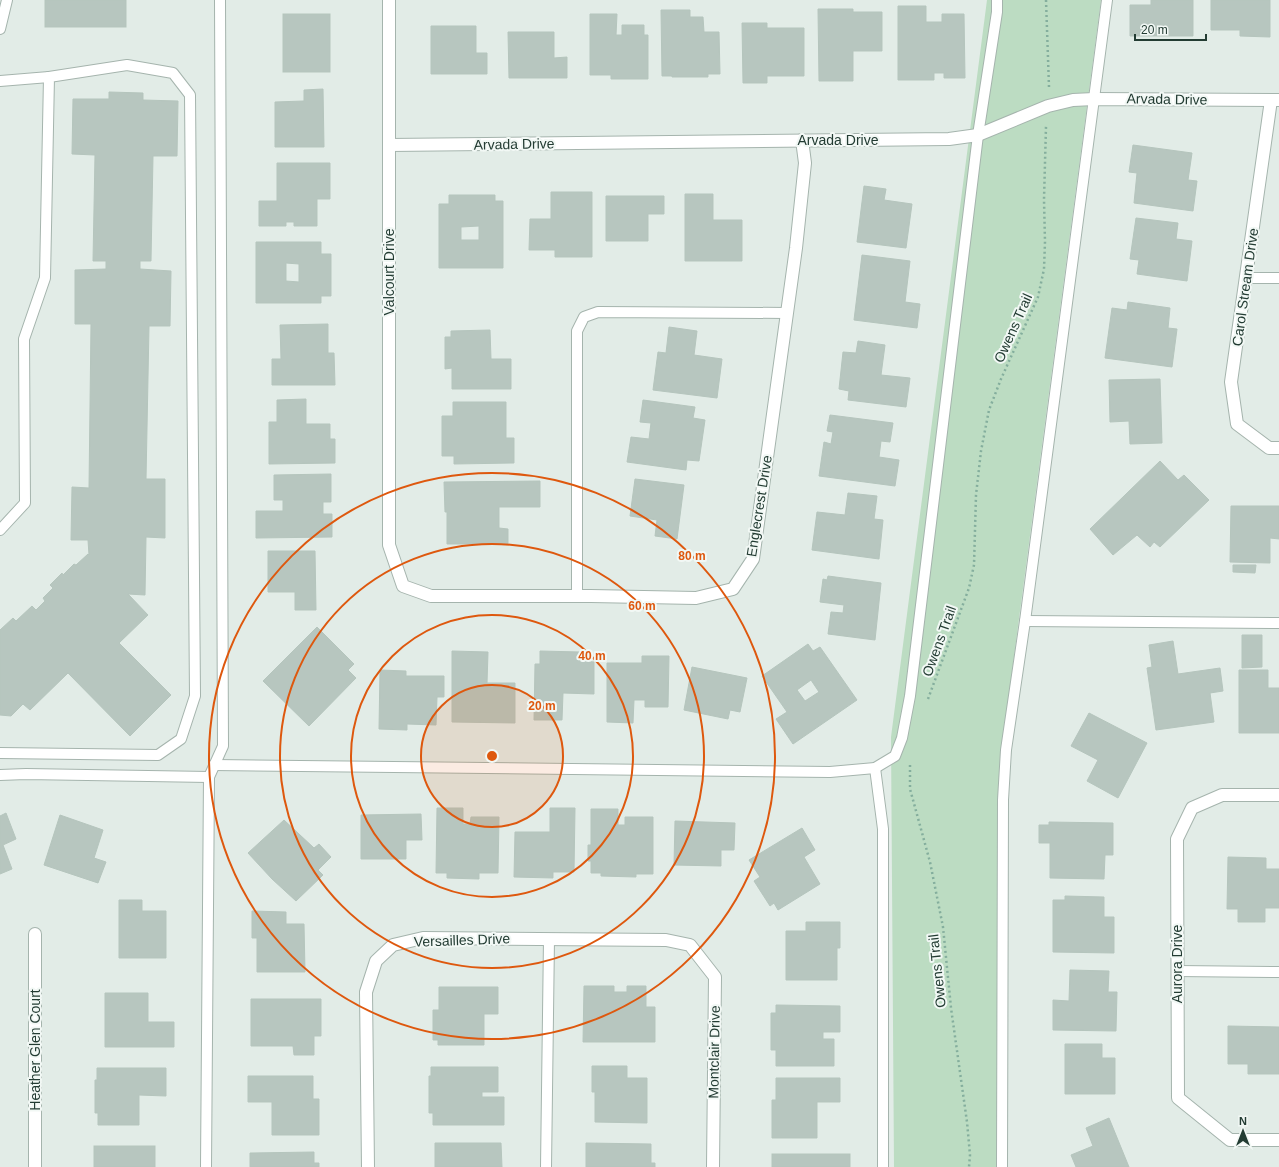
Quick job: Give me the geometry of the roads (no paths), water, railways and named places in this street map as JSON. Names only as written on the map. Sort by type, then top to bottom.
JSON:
[{"type":"street","name":"Valcourt Drive","points":[[389,0],[389,545]]},
{"type":"street","name":"Arvada Drive","points":[[389,145],[949,139],[978,135],[1048,106],[1073,100],[1275,100]]},
{"type":"street","name":"Carol Stream Drive","points":[[1275,100],[1246,278],[1231,382],[1237,424],[1269,448],[1279,448]]},
{"type":"street","name":"Englecrest Drive","points":[[389,545],[403,586],[431,596],[696,598],[733,589],[753,559],[796,248],[806,163],[802,140]]},
{"type":"street","name":"Aurora Drive","points":[[1279,795],[1222,795],[1192,808],[1177,839],[1178,1098],[1230,1140],[1279,1140]]},
{"type":"street","name":"Heather Glen Court","points":[[35,934],[35,1167]]},
{"type":"street","name":"Versailles Drive","points":[[368,1167],[366,992],[376,961],[393,945],[423,938],[666,940],[690,945]]},
{"type":"street","name":"Montclair Drive","points":[[690,945],[715,977],[713,1167]]},
{"type":"lane","points":[[0,29],[7,0]]},
{"type":"lane","points":[[206,1167],[209,777],[223,746],[220,0]]},
{"type":"lane","points":[[214,765],[830,772],[874,768],[895,756],[902,738],[910,696],[978,135],[997,12],[997,0]]},
{"type":"lane","points":[[1002,1167],[1003,800],[1006,750],[1026,621],[1107,0]]},
{"type":"lane","points":[[0,81],[49,77],[127,65],[173,73],[190,95],[195,696],[181,739],[158,755],[0,753]]},
{"type":"lane","points":[[0,530],[25,503],[24,339],[45,278],[49,77]]},
{"type":"lane","points":[[1246,278],[1279,278]]},
{"type":"lane","points":[[577,596],[577,332],[584,317],[598,312],[787,313]]},
{"type":"lane","points":[[1026,621],[1279,623]]},
{"type":"lane","points":[[874,768],[884,829],[884,1167]]},
{"type":"lane","points":[[0,775],[26,774],[209,777]]},
{"type":"lane","points":[[546,1167],[549,939]]},
{"type":"lane","points":[[1177,971],[1279,972]]}]
